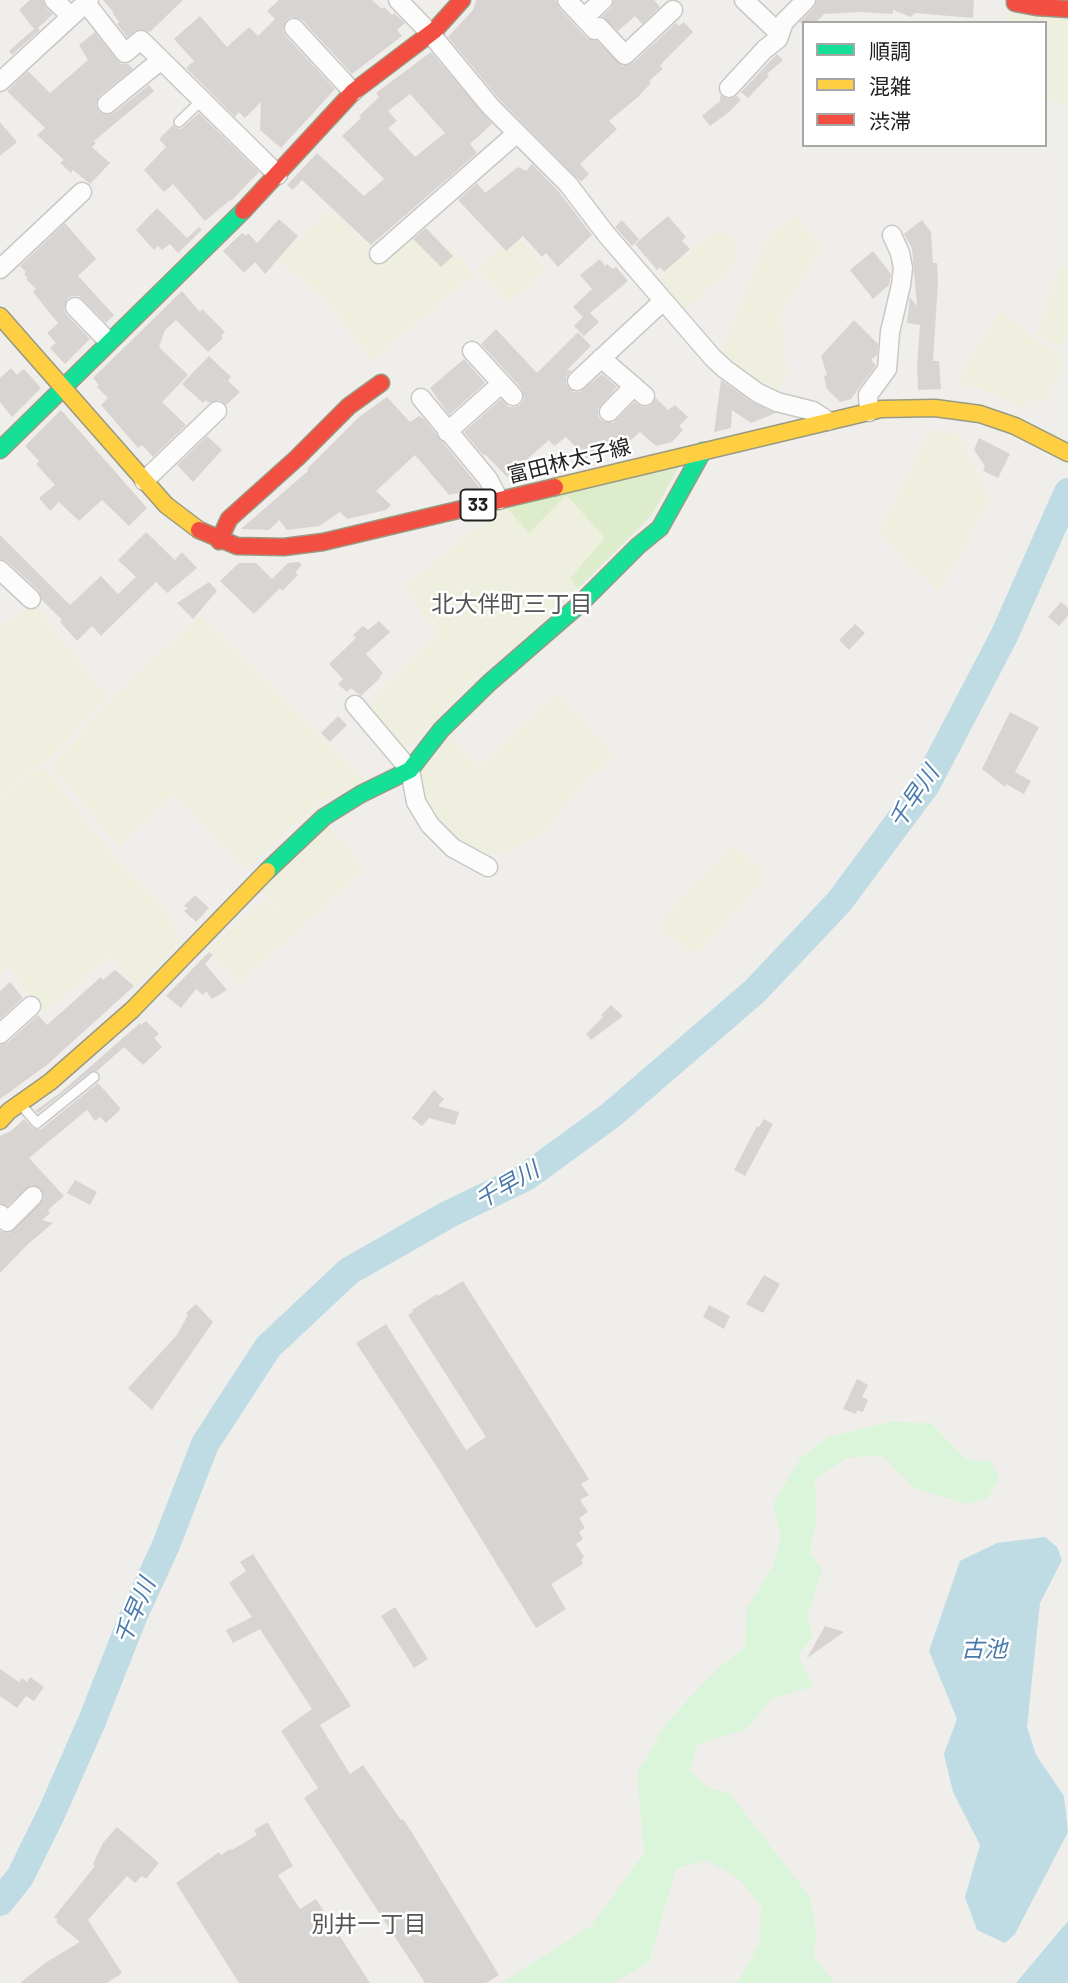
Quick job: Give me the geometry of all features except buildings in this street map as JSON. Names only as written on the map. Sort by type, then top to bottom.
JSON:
[{"type":"street","points":[[54,0],[71,16]]},
{"type":"street","points":[[398,0],[430,33],[491,107],[568,184],[606,234],[725,369],[768,397],[813,411],[828,421]]},
{"type":"street","points":[[0,450],[278,175],[354,92],[430,33],[462,0]]},
{"type":"street","points":[[567,0],[594,30],[599,27],[625,55],[673,10]]},
{"type":"street","points":[[584,18],[603,0]]},
{"type":"street","points":[[744,0],[780,34]]},
{"type":"street","points":[[729,88],[780,34],[784,22],[806,0]]},
{"type":"street","points":[[1015,0],[1015,3],[1036,7],[1068,9]]},
{"type":"street","points":[[0,82],[87,2],[125,53],[141,40],[278,175]]},
{"type":"street","points":[[294,28],[354,92]]},
{"type":"street","points":[[107,104],[161,60]]},
{"type":"street","points":[[379,254],[517,133]]},
{"type":"street","points":[[0,269],[82,192]]},
{"type":"street","points":[[869,412],[868,396],[887,369],[890,331],[901,285],[903,268],[892,235]]},
{"type":"street","points":[[577,381],[663,301]]},
{"type":"street","points":[[75,307],[108,341]]},
{"type":"street","name":"富田林太子線","points":[[0,317],[177,515],[219,541],[237,547],[304,545],[869,412],[918,407],[965,411],[1015,426],[1068,453]]},
{"type":"street","points":[[447,432],[507,390],[472,351]]},
{"type":"street","points":[[601,358],[639,391],[609,412]]},
{"type":"street","points":[[219,541],[229,519],[297,458],[349,406],[381,383]]},
{"type":"street","points":[[421,398],[488,480],[499,500]]},
{"type":"street","points":[[144,481],[217,411]]},
{"type":"street","points":[[8,1110],[50,1082],[131,1010],[260,876],[324,817],[361,793],[411,770],[436,736],[489,683],[580,604],[638,546],[660,528],[703,451]]},
{"type":"street","points":[[0,570],[31,599]]},
{"type":"street","points":[[355,705],[411,770],[416,802],[430,825],[453,848],[488,867]]},
{"type":"street","points":[[0,1034],[31,1006]]},
{"type":"street","points":[[8,1223],[33,1196]]},
{"type":"lane","points":[[179,122],[202,100]]},
{"type":"lane","points":[[8,1110],[37,1123],[94,1077]]},
{"type":"green space","points":[[1006,13],[1068,20],[1068,106],[1047,100],[1047,21],[1005,21]]},
{"type":"green space","points":[[331,211],[379,254],[416,233],[437,256],[451,247],[474,274],[371,361],[326,299],[277,260]]},
{"type":"green space","points":[[795,214],[822,246],[781,313],[787,374],[774,396],[720,354],[766,241]]},
{"type":"green space","points":[[719,228],[739,246],[733,267],[681,313],[654,281]]},
{"type":"green space","points":[[516,234],[547,269],[509,303],[476,270]]},
{"type":"green space","points":[[1059,266],[1068,270],[1068,341],[1064,339],[1060,348],[1036,334]]},
{"type":"green space","points":[[999,311],[1008,315],[1034,338],[1059,352],[1063,368],[1043,404],[1030,397],[1023,409],[979,388],[955,386]]},
{"type":"green space","points":[[929,430],[958,434],[990,498],[939,593],[880,532]]},
{"type":"green space","points":[[681,463],[651,516],[577,589],[570,578],[605,538],[566,495],[529,533],[505,506]]},
{"type":"green space","points":[[566,495],[606,539],[570,577],[577,589],[517,646],[474,678],[404,752],[369,712],[374,695],[439,633],[403,586],[505,506]]},
{"type":"green space","points":[[33,603],[108,697],[49,761],[34,769],[0,796],[0,628]]},
{"type":"green space","points":[[201,614],[366,780],[318,804],[245,869],[174,794],[119,846],[51,766],[112,698]]},
{"type":"green space","points":[[557,693],[615,757],[587,779],[542,835],[509,852],[477,854],[454,840],[428,814],[419,786],[422,768],[447,732],[479,766]]},
{"type":"green space","points":[[43,766],[120,864],[164,906],[181,942],[137,987],[111,956],[43,1013],[8,967],[0,974],[0,798]]},
{"type":"green space","points":[[321,820],[366,868],[240,983],[207,950],[264,898],[288,922],[255,882]]},
{"type":"green space","points":[[734,846],[762,870],[764,880],[696,954],[665,934],[661,920]]},
{"type":"green space","points":[[889,1422],[931,1423],[967,1460],[990,1461],[999,1478],[988,1498],[967,1504],[914,1488],[881,1455],[847,1458],[815,1479],[816,1522],[810,1552],[822,1570],[807,1617],[813,1636],[798,1655],[813,1687],[772,1698],[747,1729],[698,1744],[689,1770],[709,1788],[729,1793],[810,1897],[816,1931],[814,1956],[834,1983],[736,1983],[760,1944],[761,1905],[737,1877],[707,1861],[676,1868],[649,1962],[613,1983],[501,1983],[591,1926],[644,1853],[637,1774],[668,1721],[713,1673],[745,1647],[747,1609],[774,1564],[781,1539],[773,1504],[800,1459],[828,1437]]},
{"type":"water","name":"古池","points":[[1045,1537],[1057,1547],[1062,1560],[1040,1603],[1027,1727],[1036,1755],[1064,1796],[1068,1832],[1015,1934],[1005,1943],[977,1930],[965,1897],[980,1845],[953,1792],[944,1754],[957,1719],[929,1651],[960,1561],[997,1543]]},
{"type":"water","points":[[1068,1921],[1068,1983],[1016,1983]]},
{"type":"waterway","name":"千早川","points":[[0,1902],[20,1877],[52,1812],[166,1545],[205,1444],[268,1347],[349,1271],[449,1214],[526,1177],[611,1115],[755,991],[839,902],[926,785],[1004,636],[1068,492]]},
{"type":"traffic: fast","points":[[0,450],[243,211]]},
{"type":"traffic: fast","points":[[267,871],[324,817],[361,794],[410,770],[441,730],[489,683],[580,604],[638,546],[660,528],[703,451]]},
{"type":"traffic: slow","points":[[0,316],[166,505],[199,530]]},
{"type":"traffic: slow","points":[[555,487],[881,409],[935,408],[980,414],[1015,426],[1068,453]]},
{"type":"traffic: slow","points":[[0,1121],[9,1111],[50,1082],[132,1010],[267,871]]},
{"type":"traffic: jam","points":[[243,211],[353,92],[435,30],[462,0]]},
{"type":"traffic: jam","points":[[1015,0],[1015,3],[1036,7],[1068,9]]},
{"type":"traffic: jam","points":[[219,541],[229,519],[297,458],[349,406],[381,383]]},
{"type":"traffic: jam","points":[[199,530],[237,546],[284,547],[323,542],[555,487]]},
{"type":"district","name":"北大伴町三丁目","points":[[512,604]]},
{"type":"district","name":"別井一丁目","points":[[369,1924]]}]
